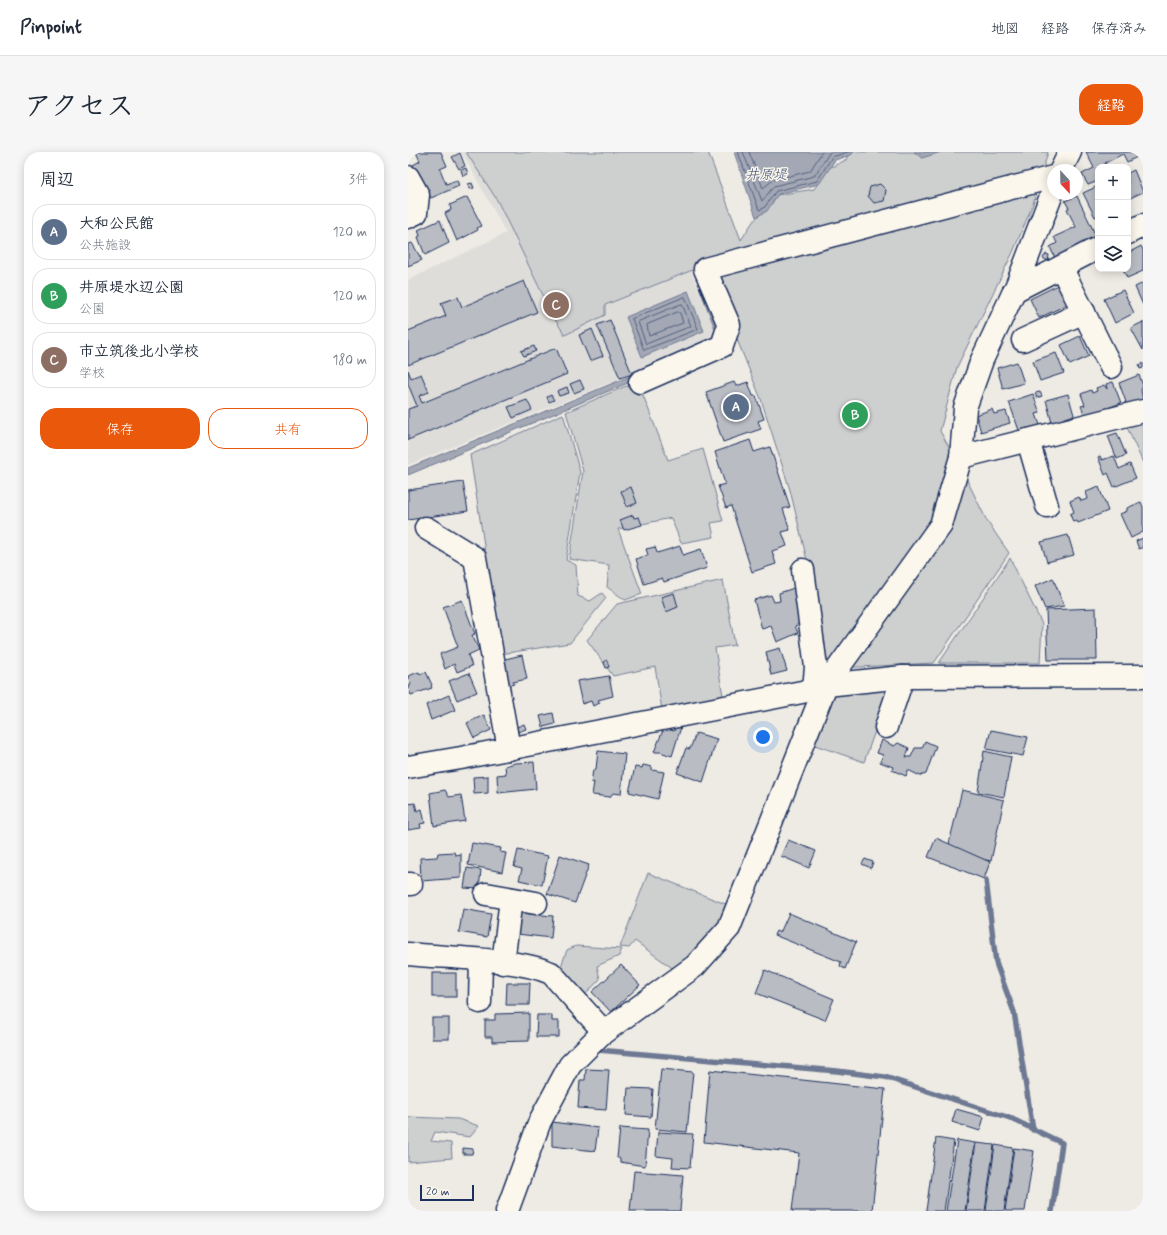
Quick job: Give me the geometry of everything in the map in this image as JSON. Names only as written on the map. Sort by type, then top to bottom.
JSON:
[{"type":"street","points":[[1065,164],[1070,152]]},
{"type":"street","points":[[408,177],[418,195],[416,212],[408,217]]},
{"type":"street","points":[[640,382],[722,346],[729,325],[705,269],[1047,179]]},
{"type":"street","points":[[507,1211],[540,1122],[570,1065],[604,1032],[695,966],[729,928],[820,687],[940,525],[961,457],[965,408],[982,360],[1014,291],[1049,200]]},
{"type":"street","points":[[1131,231],[1143,225]]},
{"type":"street","points":[[1014,291],[1095,250]]},
{"type":"street","points":[[1061,267],[1110,367]]},
{"type":"street","points":[[1023,340],[1084,312]]},
{"type":"street","points":[[961,457],[1143,412]]},
{"type":"street","points":[[1028,440],[1047,506]]},
{"type":"street","points":[[426,528],[475,558],[509,749]]},
{"type":"street","points":[[803,570],[820,687]]},
{"type":"street","points":[[408,767],[509,749],[820,687],[903,677],[1143,676]]},
{"type":"street","points":[[886,727],[903,677]]},
{"type":"street","points":[[486,894],[536,903]]},
{"type":"street","points":[[480,1002],[511,899]]},
{"type":"street","points":[[408,954],[492,962],[543,970],[551,973],[604,1032]]},
{"type":"shaded area","points":[[462,152],[708,152],[744,249],[691,271],[714,328],[709,342],[408,465],[408,280],[506,233]]},
{"type":"shaded area","points":[[466,152],[708,152],[741,240],[752,223],[777,195],[814,189],[829,168],[846,160],[849,152],[1048,152],[1033,204],[1013,252],[957,367],[940,431],[965,476],[987,521],[1009,553],[934,663],[821,669],[806,556],[790,490],[761,399],[738,342],[718,273],[730,255],[605,305],[605,315],[565,335],[554,318],[497,200]]},
{"type":"shaded area","points":[[626,386],[643,395],[668,460],[703,449],[723,521],[711,523],[714,537],[681,543],[671,518],[618,529],[642,594],[625,600],[607,587],[609,565],[569,559],[583,471],[566,412]]},
{"type":"shaded area","points":[[563,414],[580,472],[566,560],[576,565],[578,596],[590,601],[602,593],[606,598],[570,643],[501,654],[470,455]]},
{"type":"shaded area","points":[[1143,421],[1143,463],[1126,425]]},
{"type":"shaded area","points":[[1010,558],[1042,624],[1040,663],[939,663]]},
{"type":"shaded area","points":[[723,580],[735,645],[715,648],[723,696],[662,710],[655,667],[613,676],[587,640],[617,604]]},
{"type":"shaded area","points":[[890,689],[864,762],[809,743],[833,694]]},
{"type":"shaded area","points":[[648,873],[728,905],[719,927],[675,970],[635,941],[629,948],[620,947]]},
{"type":"shaded area","points":[[576,946],[622,949],[619,956],[597,966],[600,979],[582,998],[560,969],[567,950]]},
{"type":"shaded area","points":[[408,1118],[458,1119],[479,1126],[470,1137],[435,1132],[431,1141],[451,1143],[452,1158],[408,1162]]},
{"type":"water","name":"井原堤","points":[[734,152],[854,152],[851,155],[835,160],[819,184],[778,194],[767,211],[756,217]]},
{"type":"water","points":[[914,152],[941,152],[922,158]]},
{"type":"water","points":[[704,285],[721,327],[714,347],[408,475],[408,468],[710,343],[715,329],[699,287]]},
{"type":"water","points":[[688,291],[704,331],[642,357],[626,317]]},
{"type":"building","points":[[416,152],[441,152],[447,166],[440,169],[446,184],[457,180],[459,186],[431,198],[413,165],[420,161]]},
{"type":"building","points":[[1086,152],[1143,152],[1143,154],[1127,162],[1123,154],[1106,164],[1095,164],[1095,182],[1088,185],[1083,174],[1094,168]]},
{"type":"building","points":[[460,153],[465,166],[459,169],[452,157]]},
{"type":"building","points":[[466,168],[468,174],[463,176],[461,170]]},
{"type":"building","points":[[1134,170],[1143,192],[1131,198],[1131,172]]},
{"type":"building","points":[[472,183],[474,188],[470,189],[468,184]]},
{"type":"building","points":[[880,184],[886,190],[884,201],[874,203],[868,196],[870,187]]},
{"type":"building","points":[[1095,187],[1095,217],[1083,193]]},
{"type":"building","points":[[467,197],[482,226],[477,228],[478,230],[457,241],[445,213],[451,210],[450,205]]},
{"type":"building","points":[[1079,200],[1095,234],[1095,239],[1055,258],[1050,247],[1057,243],[1054,237],[1076,227],[1067,209],[1069,208],[1065,201]]},
{"type":"building","points":[[440,220],[449,243],[425,255],[418,237],[420,236],[418,230]]},
{"type":"building","points":[[412,243],[422,260],[408,266],[408,244]]},
{"type":"building","points":[[1141,246],[1143,250],[1143,271],[1127,278],[1124,272],[1131,272],[1131,251]]},
{"type":"building","points":[[1046,254],[1049,255],[1048,261],[1043,258]]},
{"type":"building","points":[[524,281],[537,312],[408,365],[408,331],[446,316],[441,303],[458,297],[462,307]]},
{"type":"building","points":[[1143,283],[1143,305],[1135,287]]},
{"type":"building","points":[[1060,284],[1070,303],[1039,318],[1030,299]]},
{"type":"building","points":[[1123,290],[1134,313],[1115,323],[1104,299]]},
{"type":"building","points":[[610,320],[632,374],[620,378],[597,325]]},
{"type":"building","points":[[1143,322],[1143,350],[1131,328]]},
{"type":"building","points":[[592,329],[603,356],[590,361],[579,335]]},
{"type":"building","points":[[1080,336],[1089,356],[1070,365],[1061,345]]},
{"type":"building","points":[[534,346],[536,351],[524,356],[521,351]]},
{"type":"building","points":[[556,348],[567,374],[408,440],[408,409],[417,406],[408,384],[408,370],[411,378],[421,374],[429,392],[419,396],[422,403]]},
{"type":"building","points":[[1056,353],[1064,373],[1040,381],[1033,361]]},
{"type":"building","points":[[1017,362],[1024,383],[1003,389],[997,368]]},
{"type":"building","points":[[1143,363],[1143,368],[1140,369],[1139,365]]},
{"type":"building","points":[[1139,375],[1143,386],[1141,390],[1143,401],[1126,408],[1124,403],[1126,402],[1119,383]]},
{"type":"building","points":[[580,380],[584,389],[574,393],[570,384]]},
{"type":"building","points":[[734,382],[736,386],[748,382],[753,396],[756,396],[764,419],[758,421],[761,429],[723,442],[706,392]]},
{"type":"building","points":[[1113,382],[1121,403],[1085,416],[1081,406],[1085,405],[1081,394],[1091,390],[1092,393],[1097,391],[1096,388],[1104,385],[1107,389],[1106,384]]},
{"type":"building","points":[[567,387],[569,393],[559,396],[557,391]]},
{"type":"building","points":[[1040,392],[1042,396],[1037,398],[1035,393]]},
{"type":"building","points":[[1033,394],[1040,413],[1036,414],[1040,425],[1021,436],[1009,402]]},
{"type":"building","points":[[1068,394],[1074,415],[1052,423],[1046,400]]},
{"type":"building","points":[[551,395],[554,400],[549,402],[547,397]]},
{"type":"building","points":[[527,400],[532,410],[513,418],[508,407]]},
{"type":"building","points":[[992,409],[994,414],[1006,411],[1010,423],[981,432],[976,415]]},
{"type":"building","points":[[1117,433],[1126,455],[1117,459],[1108,436]]},
{"type":"building","points":[[750,440],[754,452],[770,447],[790,507],[783,509],[790,530],[782,532],[787,546],[772,551],[776,564],[752,572],[731,506],[726,508],[718,486],[725,484],[715,452]]},
{"type":"building","points":[[1100,456],[1102,460],[1114,456],[1119,469],[1130,464],[1136,478],[1114,487],[1108,473],[1105,475],[1098,457]]},
{"type":"building","points":[[463,482],[468,511],[408,520],[408,490]]},
{"type":"building","points":[[631,487],[637,503],[627,507],[621,491]]},
{"type":"building","points":[[1099,487],[1108,511],[1078,523],[1077,521],[1073,522],[1070,514],[1074,512],[1070,501],[1079,497],[1081,501],[1088,499],[1086,492]]},
{"type":"building","points":[[1141,502],[1143,507],[1143,532],[1131,538],[1120,514],[1127,511],[1127,508]]},
{"type":"building","points":[[633,515],[634,518],[639,517],[642,525],[624,530],[620,520]]},
{"type":"building","points":[[1068,535],[1074,555],[1047,562],[1041,542]]},
{"type":"building","points":[[1143,538],[1143,547],[1139,549],[1136,541]]},
{"type":"building","points":[[680,546],[683,555],[701,549],[707,568],[664,582],[662,578],[644,584],[636,559],[648,555],[646,549],[655,547],[657,553]]},
{"type":"building","points":[[1053,578],[1064,606],[1045,609],[1035,586]]},
{"type":"building","points":[[794,588],[803,622],[795,626],[798,633],[777,642],[771,626],[762,629],[754,600],[771,595],[774,602],[780,601],[779,593]]},
{"type":"building","points":[[674,593],[678,607],[666,612],[661,597]]},
{"type":"building","points":[[462,600],[475,634],[472,635],[479,650],[468,655],[472,666],[457,672],[454,664],[445,669],[440,654],[458,647],[443,607]]},
{"type":"building","points":[[1096,608],[1097,660],[1048,660],[1046,610]]},
{"type":"building","points":[[780,648],[787,671],[771,675],[766,652]]},
{"type":"building","points":[[522,655],[527,679],[513,682],[514,684],[506,686],[501,660]]},
{"type":"building","points":[[607,660],[609,667],[606,668],[604,662]]},
{"type":"building","points":[[419,672],[420,674],[426,672],[432,688],[411,695],[408,686],[411,685],[408,676]]},
{"type":"building","points":[[469,673],[477,692],[457,700],[449,681]]},
{"type":"building","points":[[609,676],[613,696],[598,700],[600,703],[593,706],[591,701],[582,704],[577,681]]},
{"type":"building","points":[[449,695],[455,710],[431,720],[426,705]]},
{"type":"building","points":[[553,713],[555,724],[543,727],[540,716]]},
{"type":"building","points":[[484,715],[491,730],[474,738],[467,723]]},
{"type":"building","points":[[524,724],[526,729],[518,732],[517,727]]},
{"type":"building","points":[[676,726],[681,727],[672,756],[660,752],[654,752],[664,728],[674,731]]},
{"type":"building","points":[[991,730],[1028,737],[1023,756],[986,749]]},
{"type":"building","points":[[696,733],[717,739],[703,782],[677,773],[686,748],[690,749]]},
{"type":"building","points":[[882,740],[894,746],[898,743],[909,748],[906,757],[911,757],[915,748],[922,748],[925,741],[936,746],[926,774],[920,776],[908,770],[906,776],[892,770],[893,767],[880,762],[883,755],[877,753]]},
{"type":"building","points":[[598,751],[625,754],[621,794],[613,793],[610,797],[592,795],[594,782],[591,783],[593,770],[596,769]]},
{"type":"building","points":[[984,751],[1011,757],[1004,797],[978,792]]},
{"type":"building","points":[[534,762],[536,789],[498,793],[497,775],[506,774],[505,766],[515,763]]},
{"type":"building","points":[[643,765],[652,767],[652,770],[664,772],[658,799],[629,792],[635,767],[642,768]]},
{"type":"building","points":[[488,776],[488,793],[474,794],[473,777]]},
{"type":"building","points":[[445,790],[449,797],[461,795],[465,821],[434,826],[430,793]]},
{"type":"building","points":[[962,790],[1004,800],[991,861],[947,852]]},
{"type":"building","points":[[415,803],[417,811],[422,809],[425,823],[420,824],[421,828],[408,830],[408,804]]},
{"type":"building","points":[[936,838],[990,862],[984,879],[928,857]]},
{"type":"building","points":[[788,840],[816,851],[809,868],[781,856]]},
{"type":"building","points":[[472,843],[501,848],[500,852],[506,853],[502,872],[468,865]]},
{"type":"building","points":[[518,850],[548,856],[542,885],[519,880],[522,869],[514,867]]},
{"type":"building","points":[[454,852],[455,855],[461,854],[461,878],[421,881],[420,858],[437,857],[438,853]]},
{"type":"building","points":[[560,855],[589,865],[575,903],[547,894]]},
{"type":"building","points":[[865,859],[873,862],[871,868],[862,864]]},
{"type":"building","points":[[467,868],[481,870],[479,889],[464,888]]},
{"type":"building","points":[[463,909],[491,914],[487,937],[459,932]]},
{"type":"building","points":[[520,913],[553,916],[551,938],[517,934]]},
{"type":"building","points":[[789,913],[856,942],[845,969],[840,966],[841,962],[774,935],[776,931],[780,933]]},
{"type":"building","points":[[621,965],[640,985],[611,1012],[592,992]]},
{"type":"building","points":[[765,970],[834,999],[825,1020],[756,993]]},
{"type":"building","points":[[432,973],[456,973],[456,997],[432,997]]},
{"type":"building","points":[[507,983],[530,983],[529,1005],[506,1005]]},
{"type":"building","points":[[529,1013],[529,1041],[492,1042],[492,1037],[485,1037],[485,1020],[495,1020],[495,1014]]},
{"type":"building","points":[[537,1015],[552,1015],[552,1021],[559,1021],[559,1037],[536,1037]]},
{"type":"building","points":[[432,1018],[449,1018],[449,1039],[432,1039]]},
{"type":"building","points":[[586,1069],[609,1070],[606,1110],[578,1108],[580,1080],[585,1080]]},
{"type":"building","points":[[661,1069],[693,1072],[687,1132],[655,1129]]},
{"type":"building","points":[[710,1070],[885,1089],[872,1211],[792,1211],[799,1153],[704,1142]]},
{"type":"building","points":[[628,1088],[653,1089],[651,1117],[626,1115]]},
{"type":"building","points":[[956,1109],[984,1117],[980,1131],[952,1122]]},
{"type":"building","points":[[552,1122],[598,1128],[595,1151],[552,1146]]},
{"type":"building","points":[[620,1128],[648,1130],[645,1166],[620,1162],[620,1158],[617,1158]]},
{"type":"building","points":[[658,1132],[693,1134],[690,1168],[672,1167],[673,1158],[656,1156]]},
{"type":"building","points":[[936,1138],[954,1141],[944,1211],[926,1211]]},
{"type":"building","points":[[957,1140],[975,1143],[965,1211],[946,1211]]},
{"type":"building","points":[[976,1143],[994,1145],[985,1211],[966,1211]]},
{"type":"building","points":[[995,1145],[1013,1148],[1004,1211],[986,1211]]},
{"type":"building","points":[[463,1148],[473,1149],[472,1154],[463,1154]]},
{"type":"building","points":[[1014,1148],[1034,1151],[1025,1211],[1005,1211]]},
{"type":"building","points":[[634,1171],[683,1175],[680,1211],[630,1211]]},
{"type":"waterway","points":[[986,880],[996,963],[1014,1012],[1033,1130]]},
{"type":"waterway","points":[[598,1050],[837,1071],[885,1077],[1010,1118],[1062,1143],[1052,1211]]},
{"type":"place","name":"市立筑後北小学校","points":[[556,305]]},
{"type":"place","name":"大和公民館","points":[[736,407]]},
{"type":"place","name":"井原堤水辺公園","points":[[855,415]]}]
